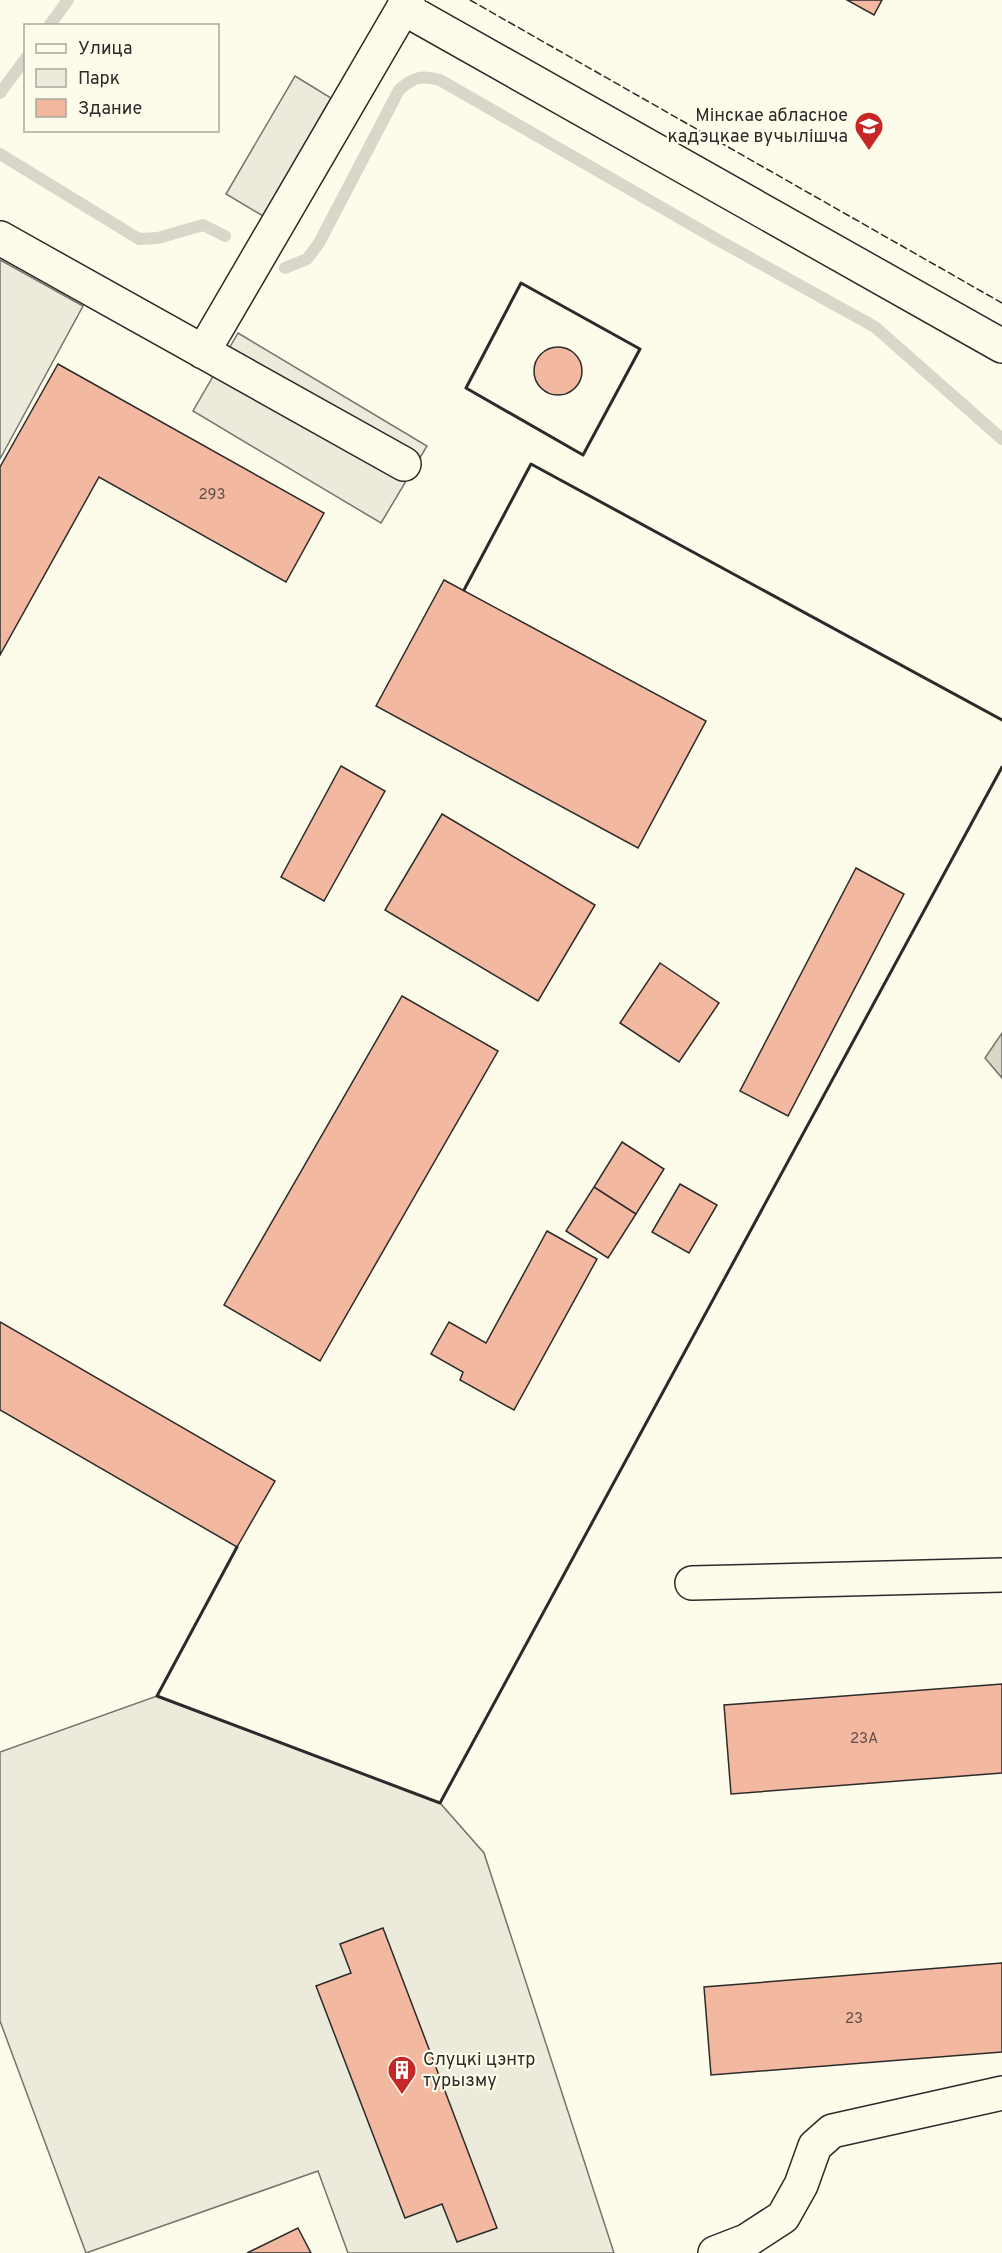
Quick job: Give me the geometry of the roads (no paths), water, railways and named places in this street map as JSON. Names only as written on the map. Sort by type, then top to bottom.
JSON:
[{"type":"street","points":[[203,352],[406,4],[1002,346]]},
{"type":"street","points":[[0,238],[404,464]]},
{"type":"street","points":[[692,1583],[1002,1575]]},
{"type":"street","points":[[715,2253],[746,2241],[783,2217],[801,2185],[815,2146],[831,2131],[1002,2093]]},
{"type":"waterway","points":[[50,24],[68,0]]},
{"type":"waterway","points":[[0,93],[24,61]]},
{"type":"waterway","points":[[285,268],[307,259],[319,243],[399,90],[418,78],[434,78],[875,327],[1002,439]]},
{"type":"waterway","points":[[0,154],[139,239],[158,238],[203,225],[225,236]]},
{"type":"place","name":"Мінскае абласное кадэцкае вучылішча","points":[[869,152]]},
{"type":"place","name":"Слуцкі цэнтр турызму","points":[[402,2096]]}]
